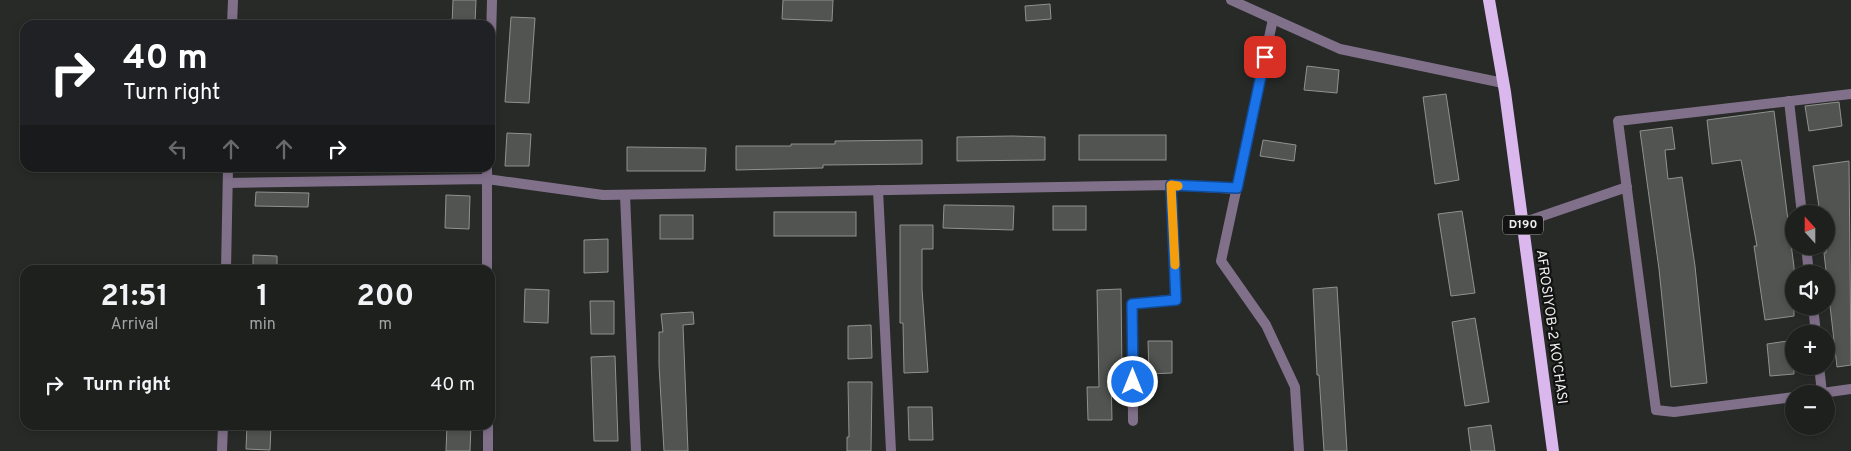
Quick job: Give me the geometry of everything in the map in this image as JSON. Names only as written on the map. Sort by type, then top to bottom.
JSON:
[{"type":"main road","name":"AFROSIYOB-2 KO'CHASI","points":[[1489,0],[1504,83],[1553,451]]},
{"type":"street","points":[[232,20],[233,0]]},
{"type":"street","points":[[491,20],[492,0]]},
{"type":"street","points":[[1231,0],[1253,5],[1274,19],[1340,49],[1504,83]]},
{"type":"street","points":[[1274,19],[1221,261],[1266,325],[1295,387],[1299,451]]},
{"type":"street","points":[[1785,397],[1674,412],[1656,410],[1618,121],[1851,94]]},
{"type":"street","points":[[1789,101],[1801,205]]},
{"type":"street","points":[[226,265],[228,172]]},
{"type":"street","points":[[487,172],[487,265]]},
{"type":"street","points":[[228,183],[487,179],[603,195],[1171,185],[1237,188]]},
{"type":"street","points":[[1133,421],[1132,304],[1176,300],[1171,185]]},
{"type":"street","points":[[1522,223],[1627,187]]},
{"type":"street","points":[[878,190],[891,451]]},
{"type":"street","points":[[625,195],[636,451]]},
{"type":"street","points":[[1835,391],[1851,389]]},
{"type":"street","points":[[222,451],[223,430]]},
{"type":"street","points":[[488,430],[488,451]]},
{"type":"building","points":[[453,0],[476,0],[475,20],[452,20]]},
{"type":"building","points":[[783,0],[833,0],[832,21],[782,19]]},
{"type":"building","points":[[1050,4],[1051,19],[1026,21],[1025,6]]},
{"type":"building","points":[[511,17],[535,18],[529,103],[505,102]]},
{"type":"building","points":[[1307,66],[1339,70],[1337,93],[1304,90]]},
{"type":"building","points":[[1446,94],[1459,180],[1435,184],[1423,97]]},
{"type":"building","points":[[1839,102],[1842,126],[1809,131],[1805,106]]},
{"type":"building","points":[[1774,111],[1786,205],[1785,255],[1792,255],[1794,265],[1785,265],[1785,315],[1794,316],[1765,320],[1754,246],[1757,246],[1741,160],[1712,164],[1707,120]]},
{"type":"building","points":[[1672,127],[1675,149],[1665,150],[1668,179],[1682,177],[1695,266],[1707,383],[1671,387],[1659,269],[1640,131]]},
{"type":"building","points":[[507,133],[531,134],[529,166],[505,166]]},
{"type":"building","points":[[1079,135],[1166,135],[1166,160],[1079,160]]},
{"type":"building","points":[[957,137],[1045,137],[1045,160],[957,161]]},
{"type":"building","points":[[922,140],[922,164],[823,165],[823,168],[736,170],[736,146],[835,144],[835,141]]},
{"type":"building","points":[[1263,140],[1296,145],[1294,161],[1260,156]]},
{"type":"building","points":[[627,147],[706,148],[705,171],[627,171]]},
{"type":"building","points":[[1849,161],[1851,365],[1837,367],[1835,325],[1832,325],[1831,315],[1835,315],[1835,265],[1825,265],[1824,255],[1835,255],[1835,205],[1819,205],[1813,166]]},
{"type":"building","points":[[256,192],[309,193],[308,207],[255,206]]},
{"type":"building","points":[[446,195],[470,196],[469,229],[445,228]]},
{"type":"building","points":[[944,205],[1014,206],[1013,230],[943,228]]},
{"type":"building","points":[[1053,206],[1086,206],[1086,230],[1053,230]]},
{"type":"building","points":[[1462,211],[1475,293],[1451,296],[1438,214]]},
{"type":"building","points":[[774,212],[856,212],[856,236],[774,236]]},
{"type":"building","points":[[660,215],[693,215],[693,239],[660,239]]},
{"type":"building","points":[[900,225],[933,225],[933,249],[922,249],[922,289],[928,372],[904,373],[903,323],[900,323]]},
{"type":"building","points":[[608,239],[608,272],[584,273],[584,240]]},
{"type":"building","points":[[253,255],[277,256],[277,265],[253,265]]},
{"type":"building","points":[[1337,287],[1347,451],[1324,451],[1319,375],[1317,375],[1313,289]]},
{"type":"building","points":[[525,289],[549,290],[548,323],[524,322]]},
{"type":"building","points":[[1121,289],[1122,374],[1111,374],[1112,420],[1088,420],[1087,387],[1099,387],[1097,290]]},
{"type":"building","points":[[590,301],[614,301],[614,334],[591,334]]},
{"type":"building","points":[[693,312],[694,324],[683,325],[688,451],[664,451],[659,365],[659,332],[663,332],[661,314]]},
{"type":"building","points":[[1475,318],[1489,402],[1465,406],[1452,322]]},
{"type":"building","points":[[871,325],[872,358],[848,359],[848,326]]},
{"type":"building","points":[[1148,341],[1172,341],[1172,373],[1149,374]]},
{"type":"building","points":[[1785,341],[1785,375],[1770,376],[1767,344]]},
{"type":"building","points":[[615,356],[618,441],[594,441],[591,357]]},
{"type":"building","points":[[848,382],[872,382],[871,451],[847,451],[847,437],[849,437]]},
{"type":"building","points":[[908,407],[932,407],[933,440],[909,440]]},
{"type":"building","points":[[1491,425],[1495,451],[1471,451],[1468,428]]},
{"type":"building","points":[[247,430],[271,430],[270,450],[246,449]]},
{"type":"building","points":[[447,430],[471,430],[470,451],[446,451]]},
{"type":"slow traffic","points":[[1175,265],[1171,185],[1178,186]]},
{"type":"route","points":[[1133,382],[1132,304],[1176,300],[1171,185],[1237,188],[1265,57]]}]
